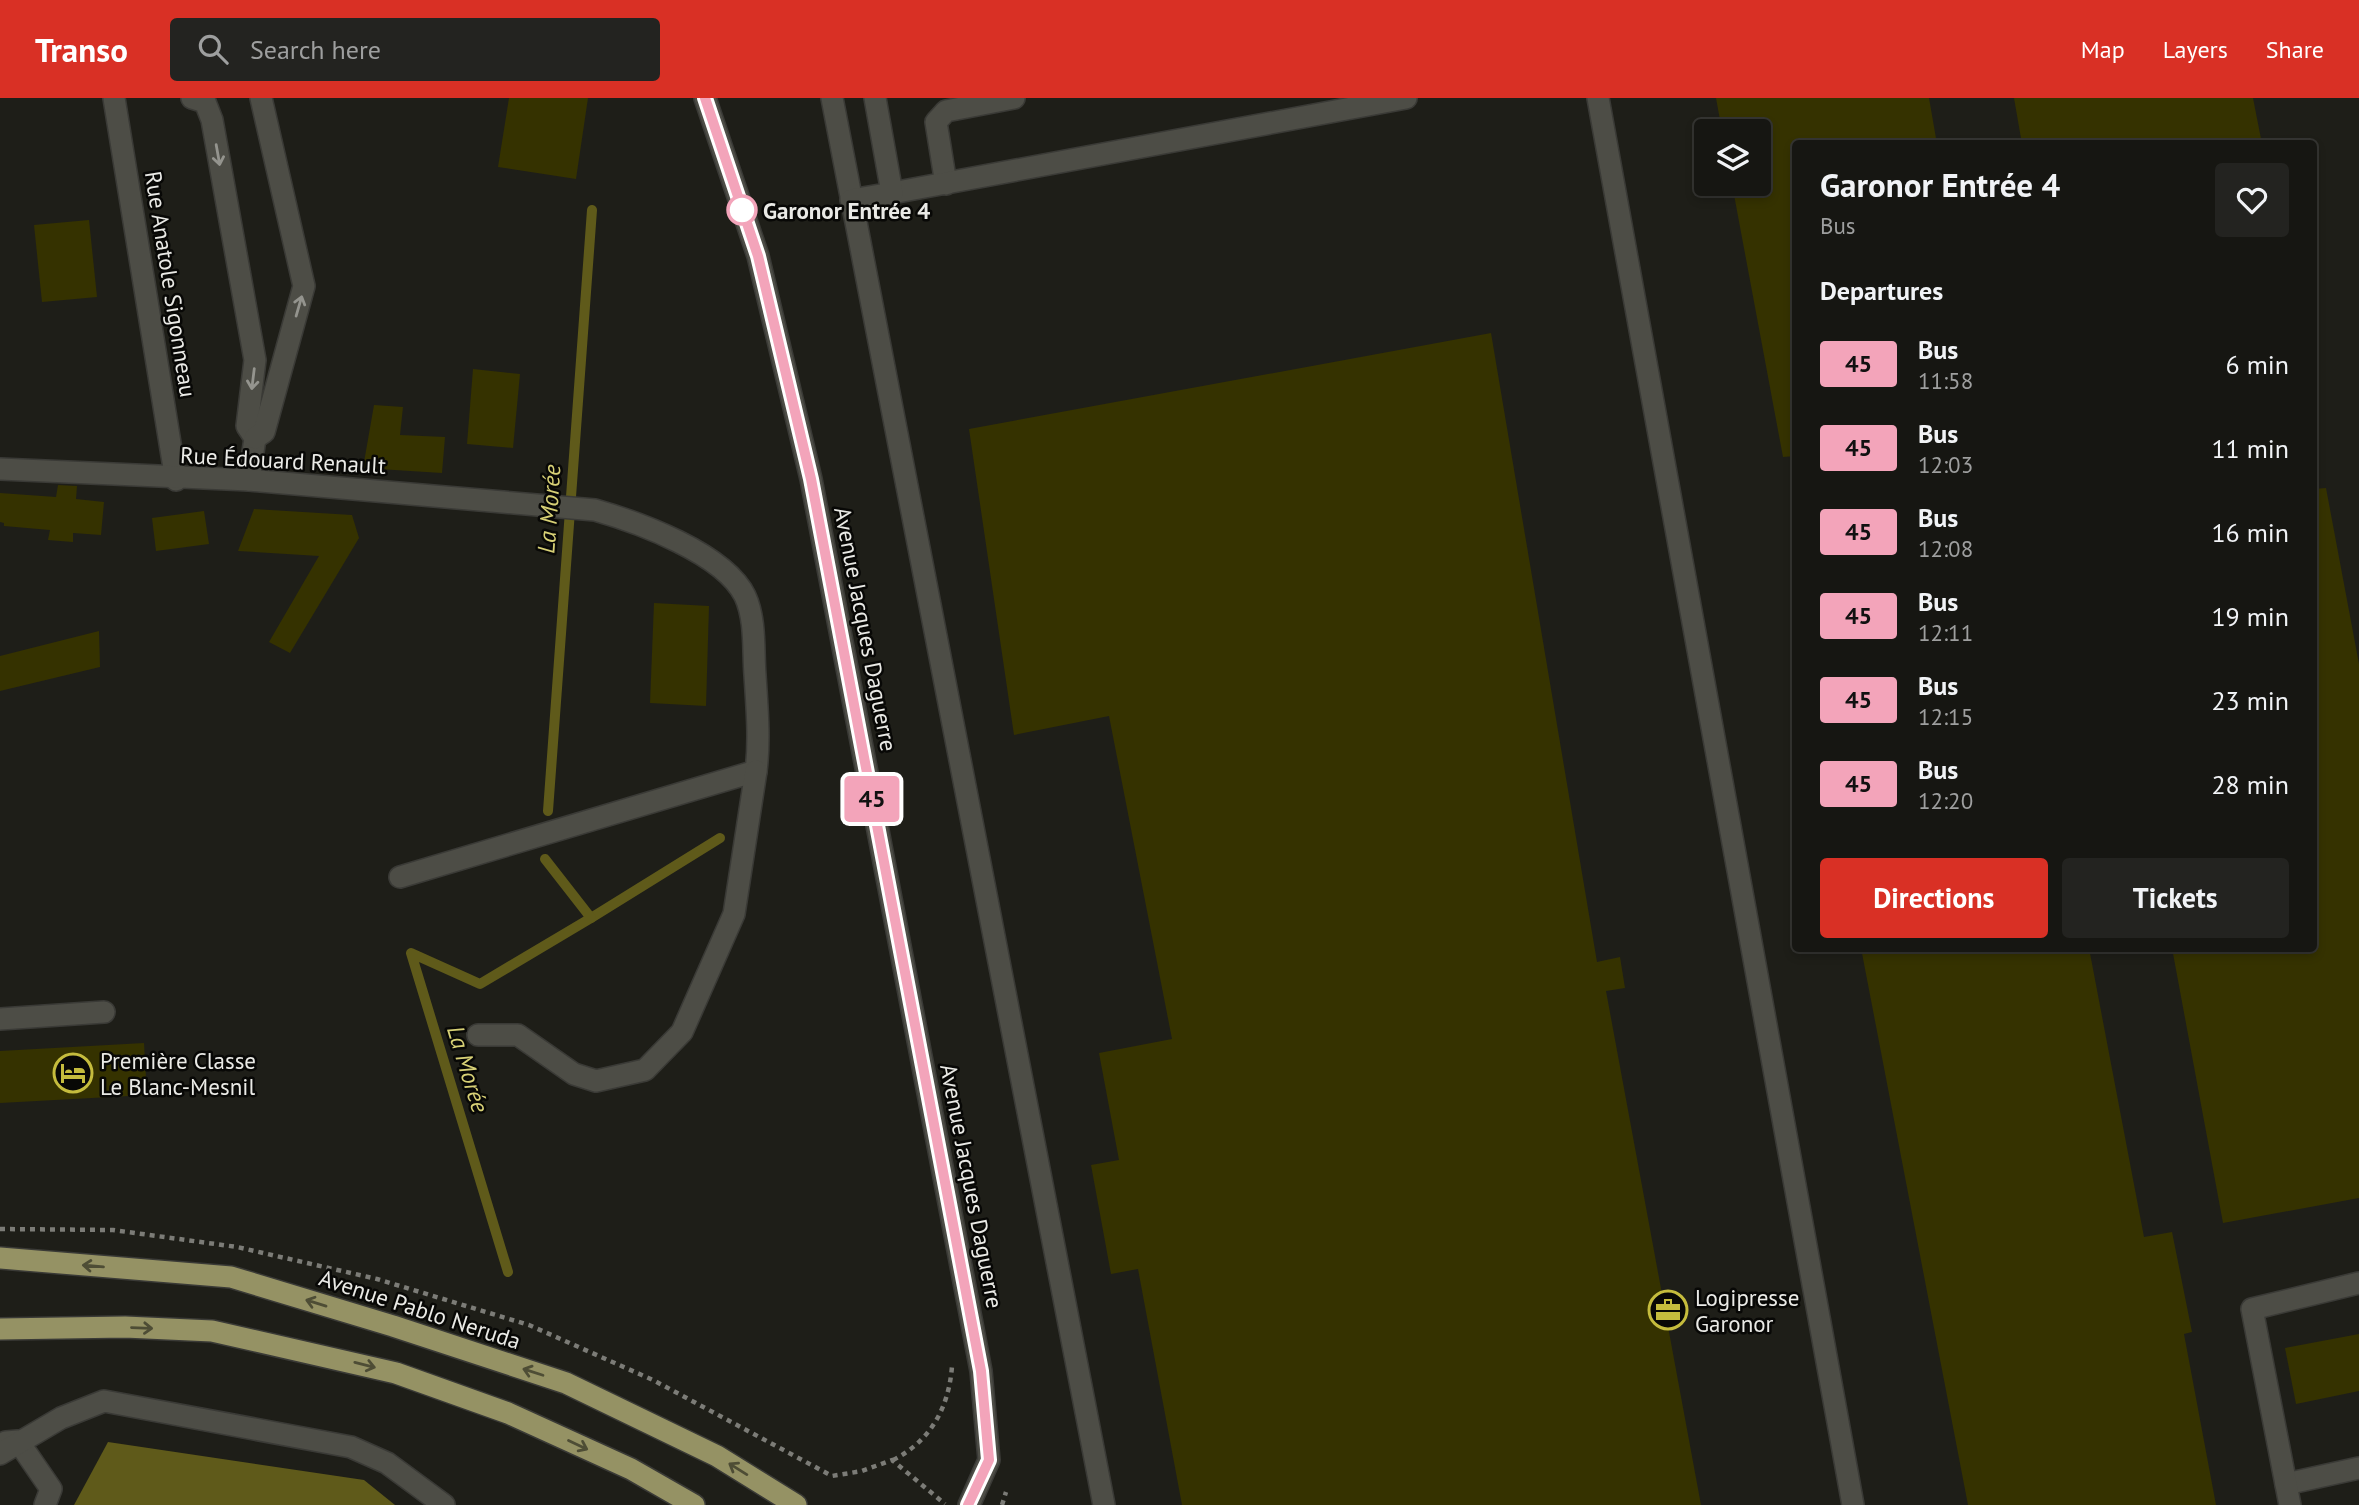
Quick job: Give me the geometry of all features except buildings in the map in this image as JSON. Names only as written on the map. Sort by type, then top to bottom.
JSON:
[{"type":"main road","name":"Avenue Pablo Neruda","points":[[0,1258],[231,1277],[393,1326],[566,1383],[717,1456],[796,1505]]},
{"type":"main road","points":[[0,1329],[125,1327],[212,1331],[396,1373],[508,1413],[631,1469],[694,1505]]},
{"type":"street","name":"Rue Anatole Sigonneau","points":[[114,98],[176,480]]},
{"type":"street","points":[[192,98],[205,102],[212,120],[255,360],[247,426],[255,438],[249,480]]},
{"type":"street","points":[[255,438],[264,432],[304,286],[261,98]]},
{"type":"street","name":"Avenue Jacques Daguerre","points":[[705,98],[758,256],[811,479],[978,1359],[989,1460],[969,1505]]},
{"type":"street","points":[[832,98],[1106,1500]]},
{"type":"street","points":[[874,98],[892,193]]},
{"type":"street","points":[[946,184],[936,122],[946,111],[1014,98]]},
{"type":"street","points":[[851,200],[1406,98]]},
{"type":"street","points":[[1598,98],[1853,1505]]},
{"type":"street","name":"Rue Édouard Renault","points":[[0,469],[176,480],[249,480],[595,510],[645,524],[700,553],[744,595],[751,617],[759,748],[756,771],[734,914],[682,1032],[645,1069],[596,1081],[574,1074],[518,1035],[478,1035]]},
{"type":"street","points":[[400,877],[756,771]]},
{"type":"street","points":[[0,1018],[104,1012]]},
{"type":"street","points":[[2359,1283],[2252,1309],[2288,1495],[2359,1468]]},
{"type":"street","points":[[0,1454],[9,1442],[104,1401],[351,1447],[387,1463],[444,1505]]},
{"type":"street","points":[[9,1442],[51,1489],[45,1505]]},
{"type":"path","points":[[892,1460],[908,1452],[929,1433],[944,1408],[952,1359]]},
{"type":"shaded area","points":[[108,1442],[364,1480],[395,1505],[74,1505]]},
{"type":"waterway","name":"La Morée","points":[[548,811],[592,210]]},
{"type":"waterway","name":"La Morée","points":[[591,918],[720,838]]},
{"type":"waterway","name":"La Morée","points":[[508,1272],[411,953],[480,984],[591,918],[545,859]]},
{"type":"bus line","name":"45","points":[[705,98],[758,256],[811,479],[981,1371],[989,1460],[968,1505]]},
{"type":"place","name":"Garonor Entrée 4","points":[[742,210]]},
{"type":"place","name":"Première Classe Le Blanc-Mesnil","points":[[73,1073]]},
{"type":"place","name":"Logipresse Garonor","points":[[1668,1310]]}]
